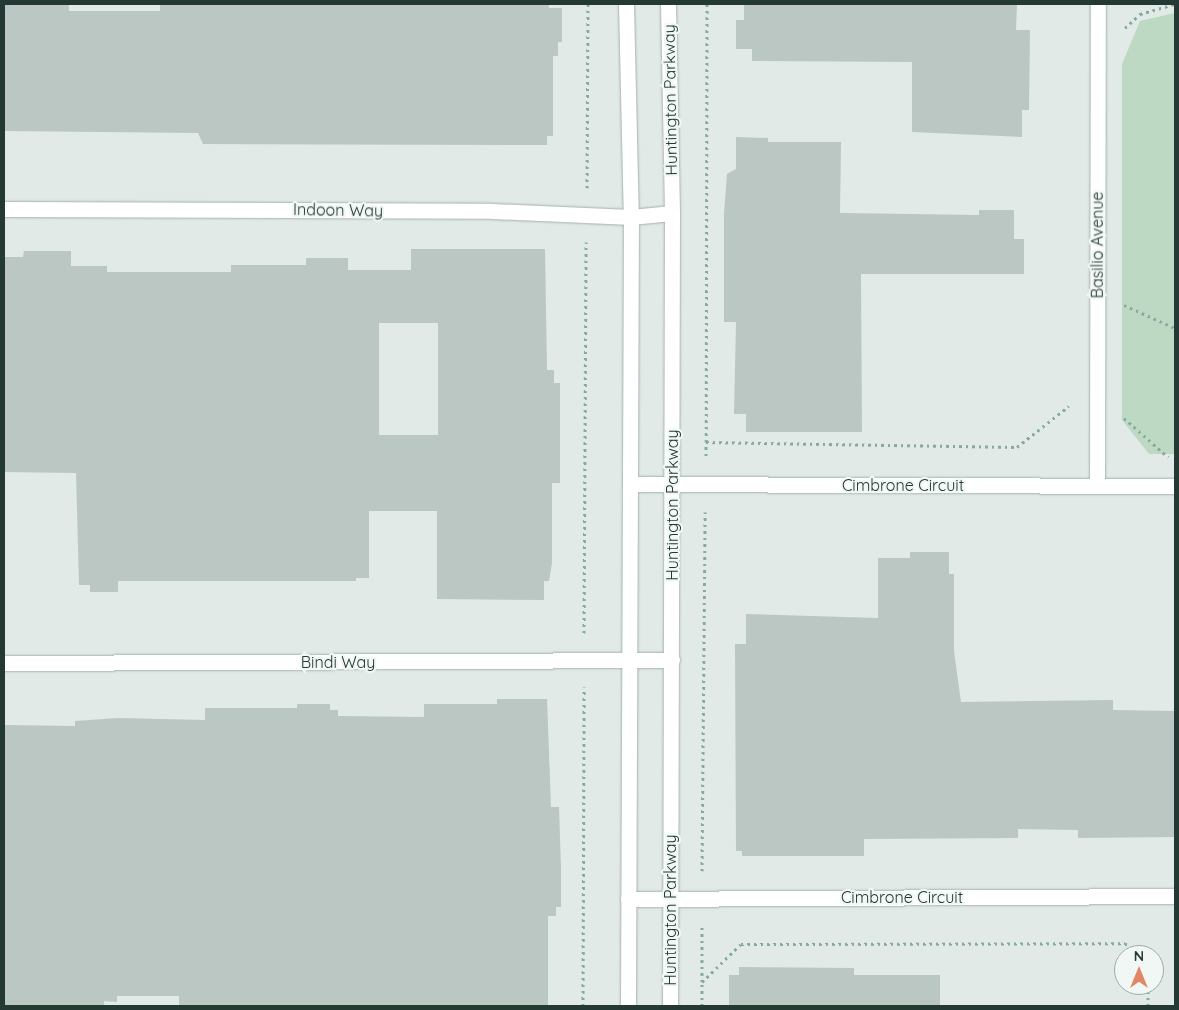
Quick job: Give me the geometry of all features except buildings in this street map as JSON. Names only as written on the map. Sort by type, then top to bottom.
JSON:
[{"type":"street","points":[[626,4],[631,217],[628,1006]]},
{"type":"street","name":"Huntington Parkway","points":[[668,4],[672,213],[670,1006]]},
{"type":"street","name":"Basilio Avenue","points":[[1097,486],[1098,4]]},
{"type":"street","name":"Indoon Way","points":[[4,209],[631,217],[672,213]]},
{"type":"street","name":"Cimbrone Circuit","points":[[630,484],[1175,486]]},
{"type":"street","name":"Bindi Way","points":[[4,663],[672,660]]},
{"type":"street","name":"Cimbrone Circuit","points":[[628,899],[1175,896]]},
{"type":"path","points":[[583,1006],[588,4]]},
{"type":"path","points":[[702,1006],[707,4]]},
{"type":"path","points":[[1122,305],[1175,328]]},
{"type":"path","points":[[706,442],[1017,447],[1064,405],[1114,409],[1175,461]]},
{"type":"path","points":[[702,982],[741,944],[1125,943],[1127,945]]},
{"type":"green space","points":[[1175,13],[1175,454],[1149,454],[1122,420],[1122,64],[1140,21]]}]
